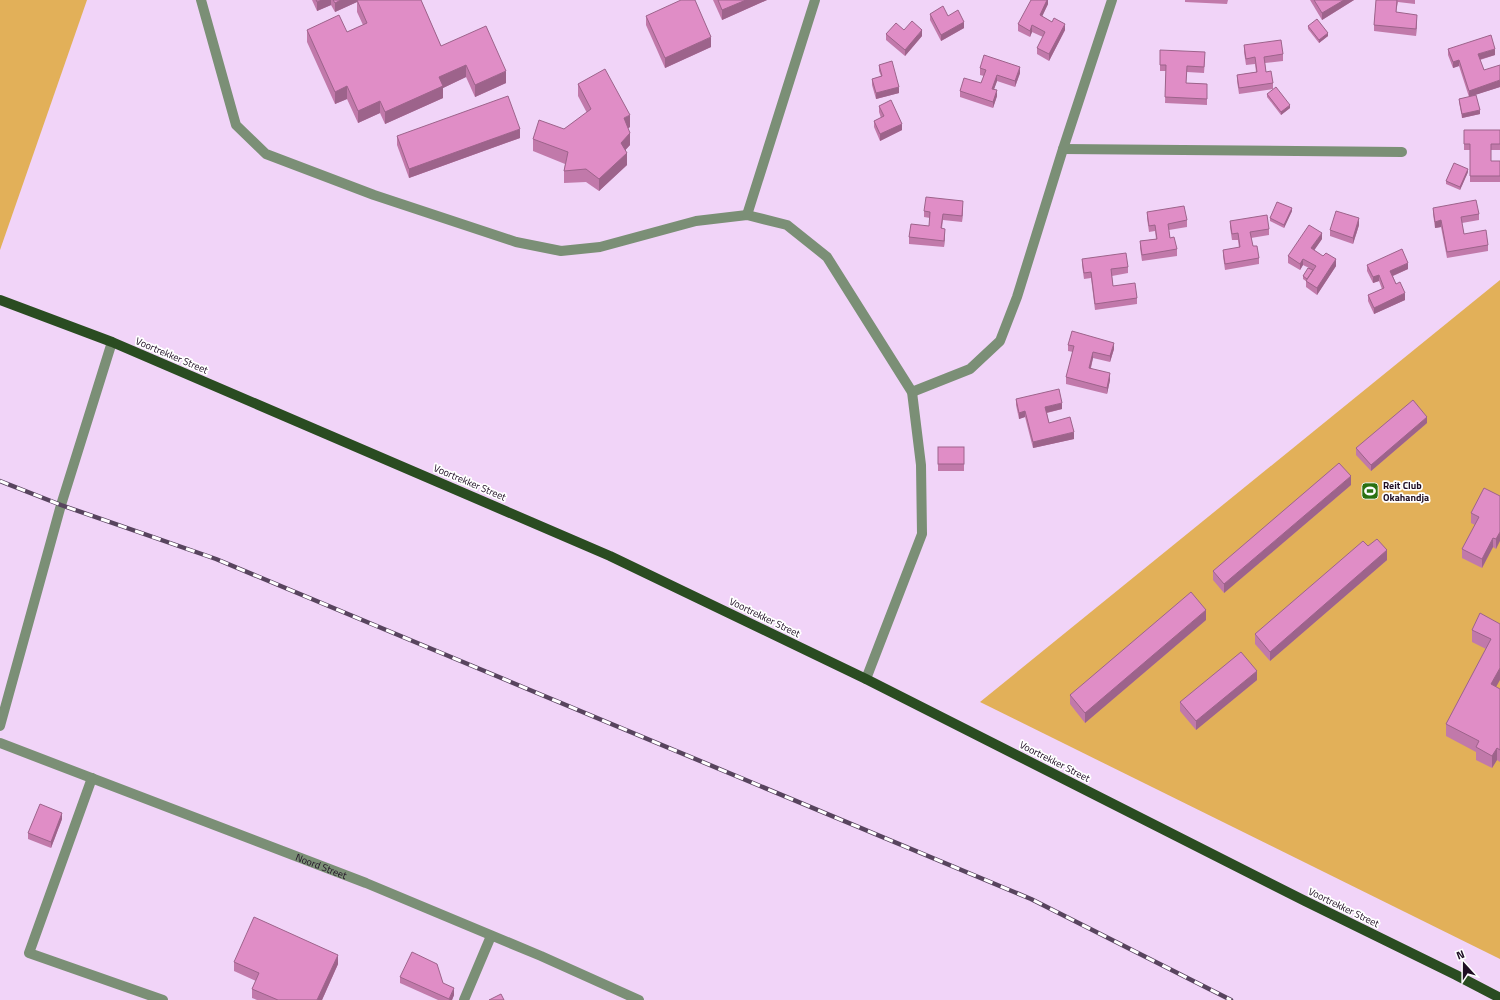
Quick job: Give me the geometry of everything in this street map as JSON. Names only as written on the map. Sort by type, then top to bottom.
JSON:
[{"type":"main road","name":"Voortrekker Street","points":[[0,300],[112,342],[610,556],[866,679],[1305,902],[1456,975],[1500,998]]},
{"type":"street","points":[[201,0],[236,125],[266,154],[374,195],[516,242],[561,252],[600,247],[696,221],[747,215],[787,225],[827,257],[912,392],[921,465],[922,534],[866,679]]},
{"type":"street","points":[[747,215],[814,0]]},
{"type":"street","points":[[912,392],[970,369],[1000,341],[1017,297],[1112,0]]},
{"type":"street","points":[[1064,149],[1402,152]]},
{"type":"street","points":[[0,726],[64,498],[112,342]]},
{"type":"street","name":"Noord Street","points":[[0,743],[366,883],[541,956],[639,1000]]},
{"type":"street","points":[[92,778],[29,954],[164,1000]]},
{"type":"street","points":[[464,1000],[491,936]]},
{"type":"shaded area","points":[[0,0],[87,0],[0,250]]},
{"type":"shaded area","name":"Reit Club Okahandja","points":[[1500,280],[1500,959],[980,702]]},
{"type":"building","points":[[333,0],[341,0],[335,3]]},
{"type":"building","points":[[357,0],[421,0],[441,46],[486,26],[506,71],[475,85],[466,65],[439,77],[443,86],[385,112],[380,101],[358,111],[347,86],[335,92],[307,30],[339,15],[347,32],[367,23]]},
{"type":"building","points":[[681,0],[695,0],[711,37],[665,58],[646,16]]},
{"type":"building","points":[[718,0],[746,0],[722,10]]},
{"type":"building","points":[[1031,0],[1047,0],[1040,15],[1052,22],[1054,18],[1065,24],[1049,54],[1037,48],[1045,32],[1032,25],[1030,31],[1018,24]]},
{"type":"building","points":[[1314,0],[1344,0],[1322,13]]},
{"type":"building","points":[[1376,0],[1397,0],[1396,12],[1417,15],[1416,29],[1374,25]]},
{"type":"building","points":[[943,6],[948,16],[958,10],[964,22],[941,35],[930,14]]},
{"type":"building","points":[[1317,19],[1328,33],[1319,40],[1308,26]]},
{"type":"building","points":[[912,21],[922,30],[905,50],[886,34],[896,23],[904,30]]},
{"type":"building","points":[[1491,35],[1495,49],[1478,54],[1484,70],[1500,65],[1500,80],[1469,91],[1459,60],[1453,62],[1448,49]]},
{"type":"building","points":[[1281,40],[1283,54],[1264,57],[1266,72],[1271,71],[1273,83],[1239,88],[1237,75],[1257,72],[1255,57],[1246,59],[1244,45]]},
{"type":"building","points":[[1160,50],[1205,52],[1204,67],[1187,66],[1186,83],[1207,84],[1207,99],[1165,97],[1166,65],[1160,65]]},
{"type":"building","points":[[984,55],[1020,67],[1015,81],[997,75],[992,89],[997,90],[993,102],[960,91],[964,78],[981,83],[986,70],[980,68]]},
{"type":"building","points":[[892,61],[899,87],[876,93],[872,79],[882,76],[879,65]]},
{"type":"building","points":[[605,69],[630,115],[624,118],[630,133],[621,143],[627,153],[599,179],[586,169],[564,171],[568,152],[533,139],[539,120],[564,129],[591,109],[578,84]]},
{"type":"building","points":[[1276,87],[1290,105],[1281,112],[1267,94]]},
{"type":"building","points":[[1476,95],[1480,110],[1462,114],[1459,99]]},
{"type":"building","points":[[508,96],[520,129],[409,169],[397,136]]},
{"type":"building","points":[[891,100],[902,124],[880,134],[874,121],[884,116],[879,106]]},
{"type":"building","points":[[1464,130],[1500,130],[1500,144],[1491,144],[1491,161],[1500,161],[1500,176],[1470,176],[1470,144],[1464,144]]},
{"type":"building","points":[[1454,163],[1468,169],[1460,187],[1446,181]]},
{"type":"building","points":[[926,197],[963,201],[962,216],[943,214],[941,228],[945,229],[944,241],[909,237],[911,224],[929,226],[930,212],[924,211]]},
{"type":"building","points":[[1476,200],[1479,214],[1461,217],[1464,234],[1486,230],[1488,245],[1447,252],[1441,220],[1435,222],[1433,208]]},
{"type":"building","points":[[1277,202],[1292,208],[1284,225],[1270,218]]},
{"type":"building","points":[[1184,206],[1187,220],[1168,224],[1170,238],[1174,237],[1177,249],[1142,255],[1140,241],[1157,239],[1155,225],[1149,226],[1147,212]]},
{"type":"building","points":[[1336,211],[1359,218],[1353,238],[1330,230]]},
{"type":"building","points":[[1267,215],[1269,229],[1250,232],[1253,246],[1257,246],[1259,258],[1225,264],[1223,250],[1240,247],[1238,233],[1232,234],[1230,221]]},
{"type":"building","points":[[1309,225],[1322,233],[1311,248],[1323,256],[1326,253],[1336,259],[1317,288],[1306,281],[1316,266],[1303,259],[1300,264],[1288,256]]},
{"type":"building","points":[[1402,249],[1408,263],[1390,271],[1396,284],[1400,282],[1405,293],[1374,308],[1368,295],[1384,288],[1379,275],[1373,277],[1367,265]]},
{"type":"building","points":[[1126,253],[1128,267],[1111,269],[1113,286],[1135,283],[1137,298],[1095,304],[1091,272],[1084,273],[1082,259]]},
{"type":"building","points":[[1308,268],[1313,270],[1307,279],[1303,276]]},
{"type":"building","points":[[1072,331],[1114,343],[1110,356],[1093,352],[1089,368],[1110,373],[1107,388],[1066,377],[1074,346],[1068,345]]},
{"type":"building","points":[[1059,389],[1062,403],[1045,407],[1049,423],[1070,417],[1074,432],[1033,442],[1025,411],[1019,413],[1016,399]]},
{"type":"building","points":[[1413,400],[1427,417],[1371,465],[1356,448]]},
{"type":"building","points":[[938,447],[964,447],[964,464],[938,464]]},
{"type":"building","points":[[1339,463],[1351,476],[1224,584],[1213,571]]},
{"type":"building","points":[[1484,488],[1500,496],[1500,532],[1496,539],[1493,538],[1482,559],[1462,549],[1479,517],[1471,513]]},
{"type":"building","points":[[1377,539],[1387,550],[1270,652],[1255,634],[1363,541],[1368,546]]},
{"type":"building","points":[[1191,592],[1206,610],[1085,713],[1070,695]]},
{"type":"building","points":[[1480,613],[1500,624],[1500,668],[1491,684],[1500,689],[1500,750],[1497,748],[1492,756],[1476,747],[1479,741],[1446,724],[1491,639],[1472,630]]},
{"type":"building","points":[[1241,652],[1257,671],[1196,721],[1180,702]]},
{"type":"building","points":[[40,804],[62,813],[51,842],[28,833]]},
{"type":"building","points":[[254,917],[338,955],[317,1000],[278,1000],[252,989],[259,973],[234,962]]},
{"type":"building","points":[[412,952],[437,964],[443,983],[454,988],[449,999],[400,977]]},
{"type":"building","points":[[501,994],[504,1000],[489,1000]]},
{"type":"railway","points":[[0,481],[61,505],[216,559],[1031,899],[1231,1000]]},
{"type":"place","name":"Reit Club Okahandja","points":[[1370,491]]}]
